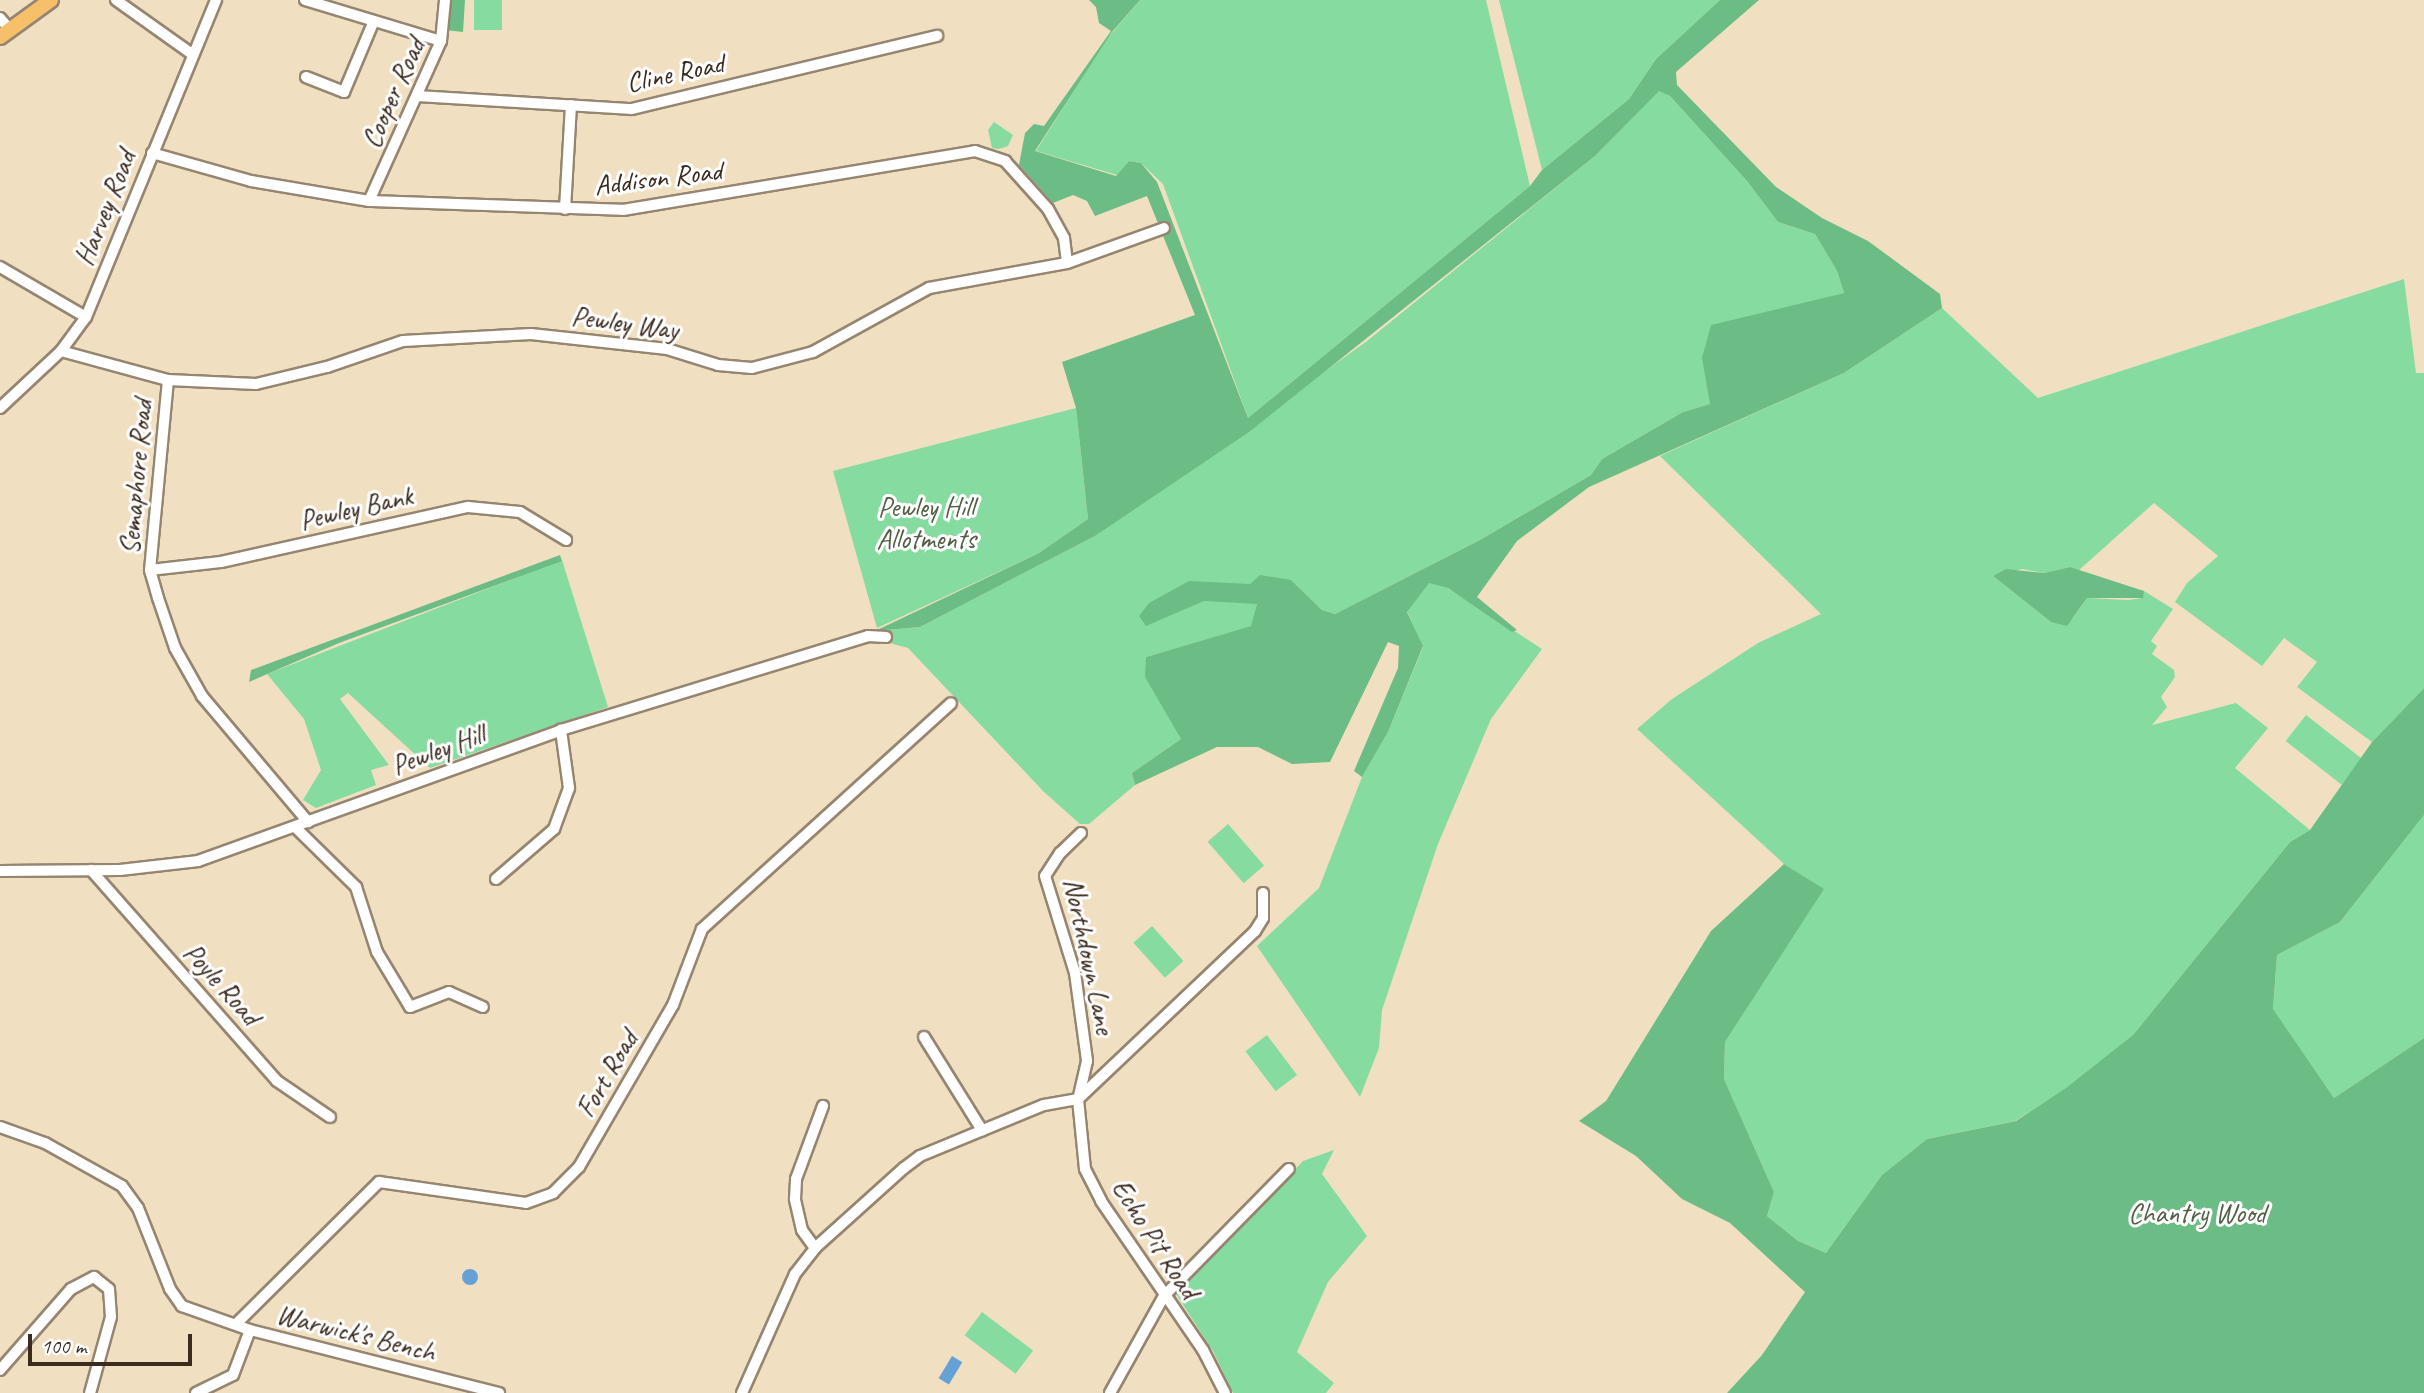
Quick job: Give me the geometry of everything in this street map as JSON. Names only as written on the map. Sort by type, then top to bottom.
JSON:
[{"type":"main road","points":[[5,33],[51,0]]},
{"type":"street","points":[[116,0],[192,54]]},
{"type":"street","name":"Harvey Road","points":[[3,401],[61,351],[86,317],[216,0]]},
{"type":"street","points":[[305,0],[373,23],[441,41]]},
{"type":"street","name":"Cooper Road","points":[[369,201],[441,41],[445,0]]},
{"type":"street","points":[[0,18],[5,33]]},
{"type":"street","points":[[306,77],[344,92],[373,23]]},
{"type":"street","name":"Cline Road","points":[[418,96],[632,109],[937,36]]},
{"type":"street","points":[[565,209],[571,105]]},
{"type":"street","name":"Addison Road","points":[[152,153],[251,181],[369,201],[623,210],[975,151],[1005,161],[1048,209],[1064,238],[1067,263]]},
{"type":"street","name":"Pewley Way","points":[[61,351],[168,380],[256,384],[327,367],[403,341],[479,333],[617,342],[667,349],[726,367],[752,368],[813,352],[929,288],[1067,263],[1164,228]]},
{"type":"street","points":[[0,267],[86,317]]},
{"type":"street","name":"Semaphore Road","points":[[168,380],[150,569],[184,668],[226,726],[309,821]]},
{"type":"street","name":"Pewley Bank","points":[[150,569],[221,562],[468,507],[520,512],[566,540]]},
{"type":"street","name":"Pewley Hill","points":[[0,871],[91,870],[198,861],[561,730],[868,636],[887,637]]},
{"type":"street","name":"Fort Road","points":[[236,1324],[379,1182],[526,1203],[553,1193],[579,1167],[674,1003],[702,929],[951,704]]},
{"type":"street","points":[[496,879],[554,829],[569,788],[561,730]]},
{"type":"street","points":[[295,827],[356,887],[377,952],[410,1007],[449,992],[483,1007]]},
{"type":"street","name":"Northdown Lane","points":[[1078,1099],[1087,1061],[1075,973],[1045,876],[1060,853],[1081,834]]},
{"type":"street","name":"Poyle Road","points":[[91,870],[277,1081],[330,1117]]},
{"type":"street","points":[[742,1393],[795,1274],[815,1248],[920,1156],[1064,1098],[1078,1099],[1255,931],[1263,918],[1263,894]]},
{"type":"street","points":[[924,1037],[982,1130]]},
{"type":"street","name":"Echo Pit Road","points":[[1078,1099],[1085,1169],[1164,1296],[1203,1350],[1224,1393]]},
{"type":"street","points":[[815,1248],[802,1230],[795,1199],[796,1179],[823,1106]]},
{"type":"street","name":"Warwick's Bench","points":[[0,1126],[45,1143],[122,1186],[138,1208],[170,1289],[181,1306],[250,1330],[499,1393]]},
{"type":"street","points":[[1110,1393],[1164,1296],[1289,1169]]},
{"type":"street","points":[[0,1370],[71,1289],[84,1278],[94,1277],[109,1289],[111,1317],[90,1393]]},
{"type":"street","points":[[196,1393],[233,1375],[250,1330]]},
{"type":"green space","points":[[445,0],[465,0],[463,32],[445,30]]},
{"type":"green space","points":[[474,0],[502,0],[502,30],[474,30]]},
{"type":"green space","points":[[1089,0],[1140,0],[1112,32],[1035,151],[1116,176],[1129,161],[1141,163],[1157,182],[1248,418],[1530,186],[1542,170],[1629,99],[1656,59],[1720,0],[1759,0],[1676,72],[1677,85],[1776,187],[1822,218],[1868,241],[1940,294],[1942,308],[1844,373],[1589,487],[1517,541],[1477,597],[1517,630],[1512,632],[1448,588],[1429,583],[1407,612],[1423,646],[1388,732],[1362,777],[1354,771],[1398,668],[1399,646],[1388,642],[1330,762],[1292,764],[1258,747],[1217,747],[1135,785],[1132,773],[1181,739],[1145,677],[1146,657],[1251,626],[1257,604],[1204,601],[1146,626],[1139,616],[1149,603],[1189,581],[1250,584],[1260,575],[1291,580],[1322,610],[1335,614],[1480,540],[1591,475],[1602,459],[1683,412],[1710,404],[1702,358],[1711,325],[1844,293],[1837,271],[1815,234],[1778,222],[1747,181],[1670,96],[1659,91],[1595,156],[1249,432],[1095,536],[920,627],[875,631],[1039,553],[1088,519],[1076,408],[1062,362],[1195,315],[1147,196],[1095,216],[1087,201],[1073,195],[1053,203],[1019,165],[1025,133],[1034,124],[1044,126],[1111,31],[1099,23],[1096,7]]},
{"type":"green space","points":[[1140,0],[1486,0],[1530,186],[1248,418],[1163,184],[1141,163],[1129,161],[1117,175],[1036,151],[1106,40]]},
{"type":"green space","points":[[1499,0],[1720,0],[1656,59],[1629,99],[1542,170]]},
{"type":"green space","points":[[1659,90],[1670,96],[1747,181],[1778,222],[1815,234],[1837,271],[1844,293],[1794,306],[1709,390],[1710,404],[1683,412],[1602,459],[1591,475],[1480,540],[1335,614],[1322,610],[1291,580],[1257,604],[1252,626],[1146,657],[1181,739],[1132,773],[1135,785],[1089,824],[1080,824],[1044,792],[908,648],[893,644],[875,631],[920,627],[1095,536],[1367,341],[1595,156]]},
{"type":"green space","points":[[994,122],[1013,135],[1008,146],[992,148],[988,130]]},
{"type":"green space","points":[[2404,279],[2416,373],[2424,373],[2424,688],[2372,742],[2297,687],[2317,662],[2284,638],[2262,666],[2175,602],[2187,583],[2218,556],[2154,503],[2078,571],[2070,567],[2044,573],[2022,569],[1993,576],[2051,622],[2073,618],[2087,598],[2128,600],[2142,598],[2144,591],[2173,609],[2151,641],[2157,646],[2152,654],[2174,670],[2175,677],[2161,697],[2167,707],[2152,725],[2236,703],[2268,728],[2235,768],[2310,830],[2290,842],[2133,1035],[2066,1089],[2015,1121],[1927,1139],[1882,1175],[1826,1253],[1798,1241],[1767,1216],[1774,1192],[1724,1079],[1725,1042],[1823,889],[1784,864],[1637,729],[1672,699],[1758,643],[1821,614],[1660,456],[1844,373],[1942,308],[2038,398]]},
{"type":"green space","name":"Pewley Hill Allotments","points":[[1076,408],[1088,519],[1039,553],[877,628],[833,471]]},
{"type":"green space","points":[[560,555],[562,561],[339,643],[249,682],[251,670]]},
{"type":"green space","points":[[562,560],[608,707],[430,768],[348,693],[340,699],[389,765],[371,770],[376,785],[316,808],[303,800],[321,770],[304,719],[267,674]]},
{"type":"green space","points":[[2070,567],[2144,591],[2143,598],[2087,598],[2067,626],[2051,622],[1993,576],[2006,569],[2044,573]]},
{"type":"green space","points":[[1429,582],[1448,588],[1542,649],[1491,719],[1438,844],[1382,1010],[1379,1048],[1360,1097],[1257,946],[1319,888],[1362,777],[1388,732],[1423,647],[1407,611]]},
{"type":"green space","name":"Chantry Wood","points":[[2424,688],[2424,815],[2340,922],[2277,955],[2273,1009],[2334,1098],[2424,1038],[2424,1393],[1727,1393],[1762,1355],[1805,1292],[1730,1223],[1682,1199],[1636,1156],[1579,1121],[1606,1101],[1711,931],[1784,864],[1824,889],[1725,1042],[1724,1079],[1774,1192],[1767,1216],[1798,1241],[1826,1253],[1882,1175],[1927,1139],[2016,1121],[2066,1088],[2133,1035],[2290,842],[2310,830],[2372,742]]},
{"type":"green space","points":[[2306,715],[2362,759],[2342,785],[2286,741]]},
{"type":"green space","points":[[2424,815],[2424,1038],[2334,1098],[2273,1010],[2277,955],[2340,922]]},
{"type":"green space","points":[[1228,824],[1264,866],[1244,883],[1208,842]]},
{"type":"green space","points":[[1152,926],[1183,961],[1165,978],[1133,943]]},
{"type":"green space","points":[[1267,1035],[1297,1075],[1276,1091],[1245,1051]]},
{"type":"green space","points":[[1334,1150],[1322,1174],[1367,1236],[1328,1282],[1297,1352],[1334,1383],[1326,1393],[1233,1393],[1213,1351],[1176,1294],[1303,1161]]},
{"type":"green space","points":[[982,1312],[1033,1351],[1016,1374],[965,1335]]},
{"type":"water","points":[[470,1269],[476,1271],[476,1283],[470,1285],[464,1283],[462,1277],[464,1271]]},
{"type":"water","points":[[952,1356],[962,1362],[949,1384],[939,1378]]}]
